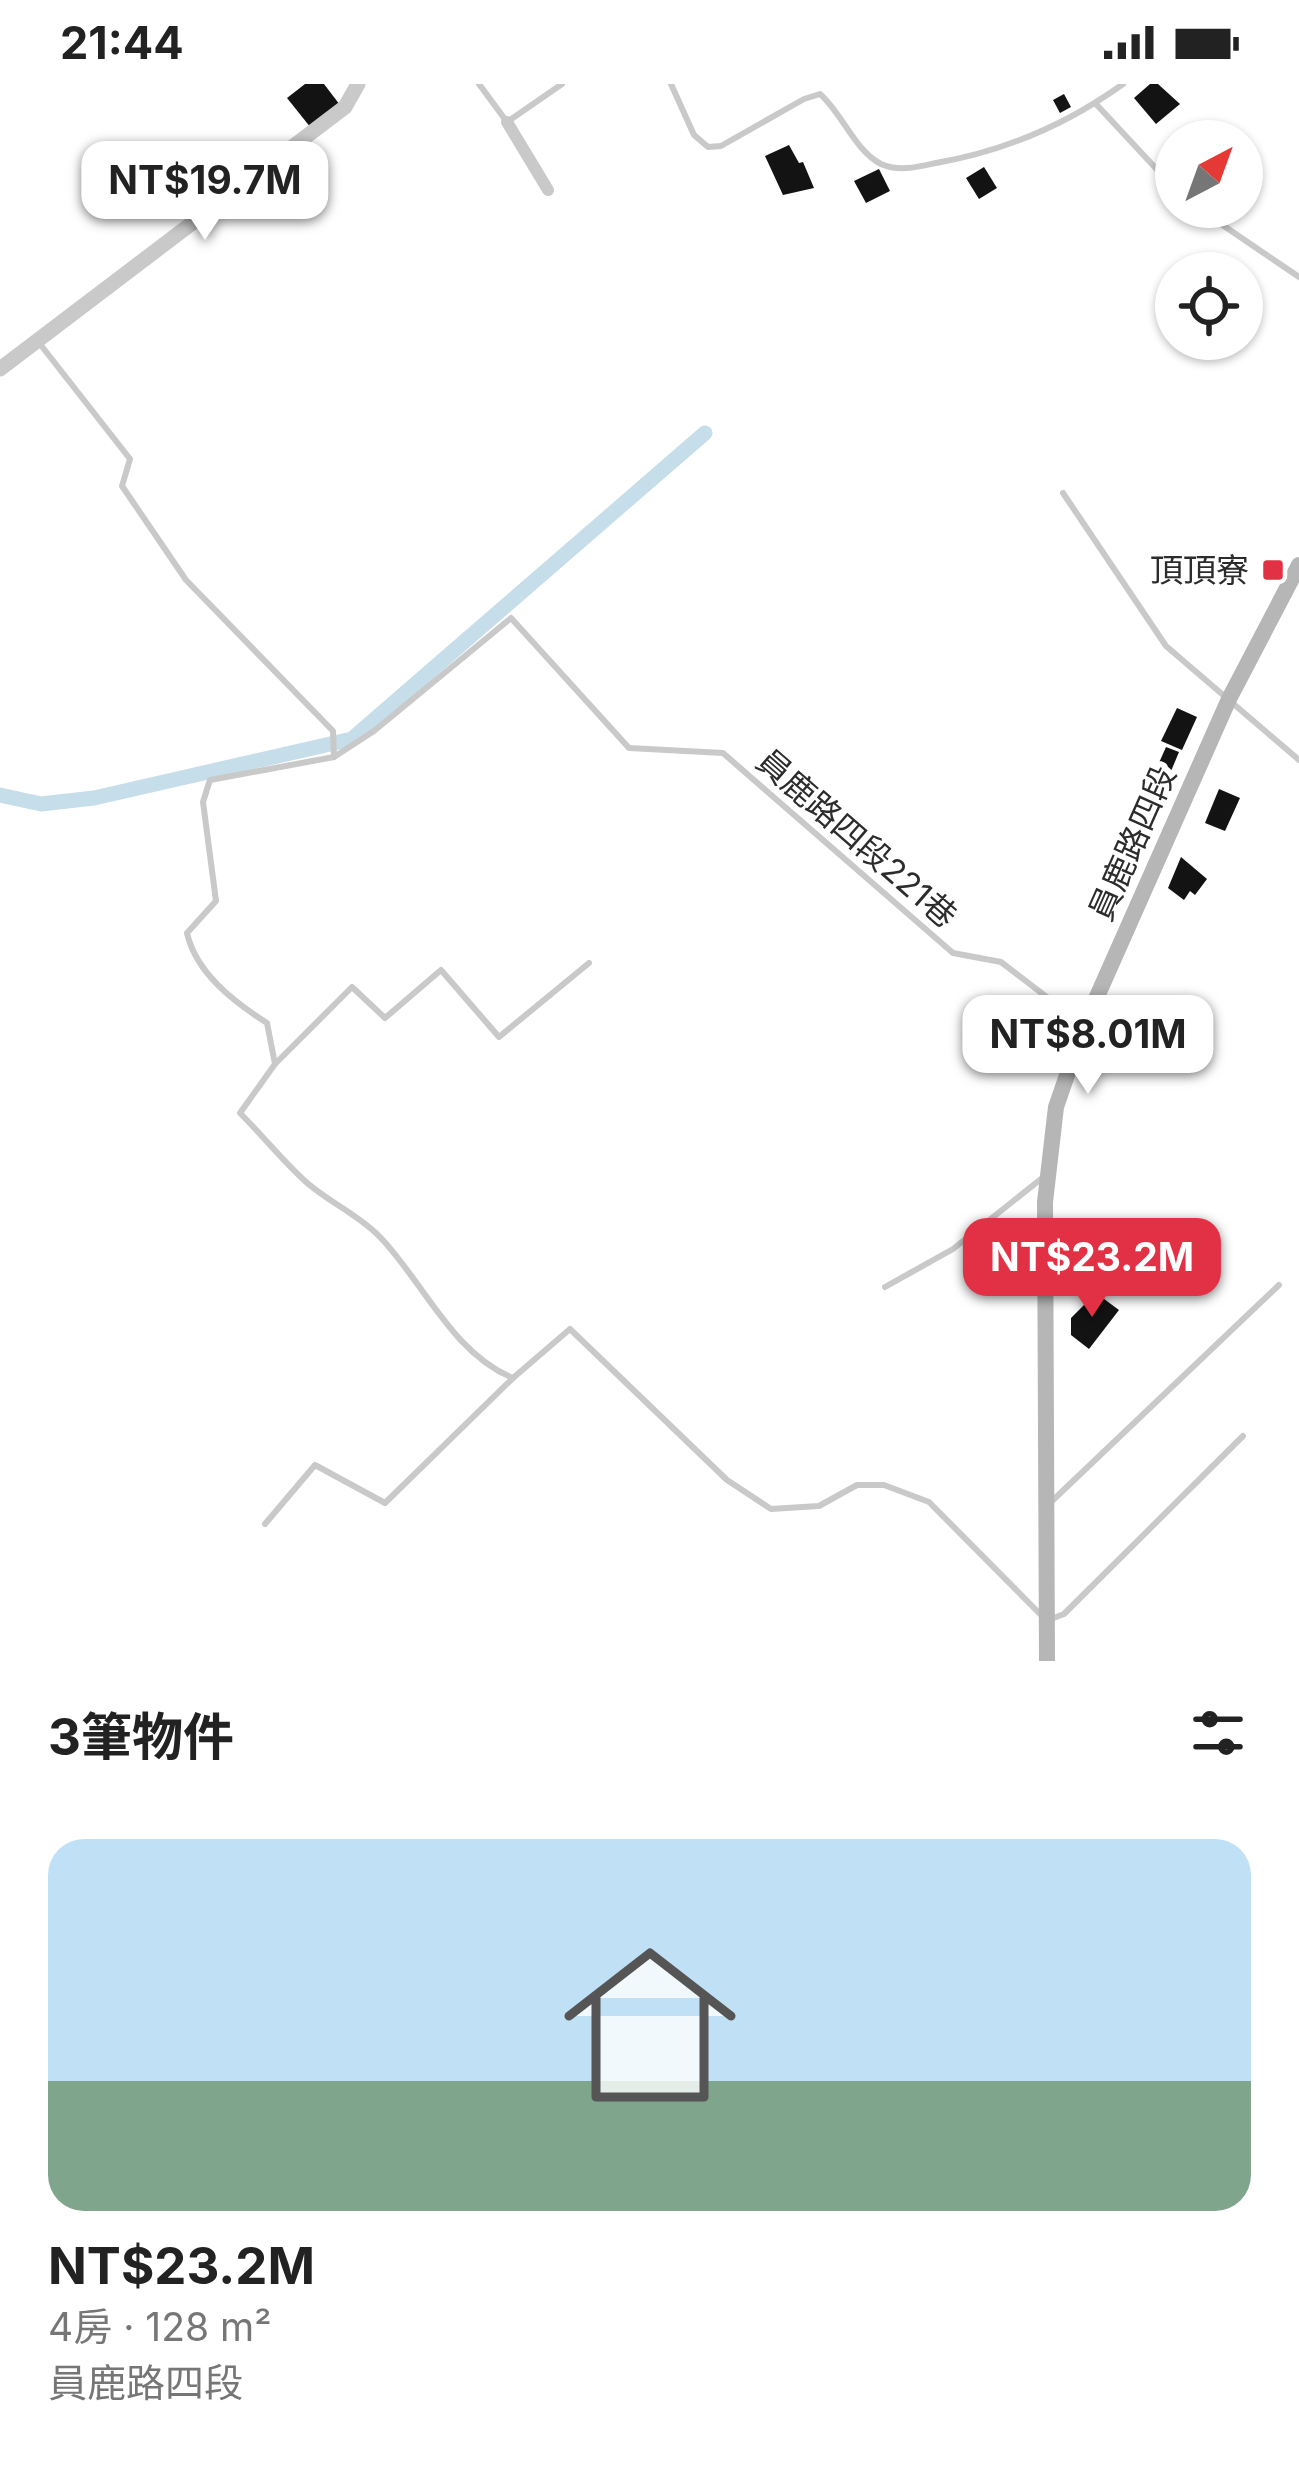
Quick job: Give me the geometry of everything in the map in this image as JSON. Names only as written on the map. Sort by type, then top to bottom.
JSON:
[{"type":"main road","name":"員鹿路四段","points":[[1047,1661],[1048,1173],[1056,1106],[1084,1026],[1228,699],[1299,565]]},
{"type":"street","points":[[0,369],[345,107],[358,84]]},
{"type":"street","points":[[507,122],[548,190]]},
{"type":"lane","points":[[479,84],[507,122],[562,84]]},
{"type":"lane","points":[[671,84],[694,135],[708,147],[721,146],[820,94],[876,162],[907,169],[993,152],[1096,104],[1123,84]]},
{"type":"lane","points":[[1096,104],[1155,167]]},
{"type":"lane","points":[[1227,228],[1299,277]]},
{"type":"lane","points":[[35,339],[130,459],[122,486],[186,580],[333,731],[334,758],[211,780],[203,802],[215,901],[187,934],[191,951],[238,1005],[267,1022],[274,1064]]},
{"type":"lane","points":[[1063,494],[1166,646],[1299,760]]},
{"type":"lane","name":"員鹿路四段221巷","points":[[334,758],[374,731],[511,618],[629,748],[723,753],[953,953],[1001,962],[1084,1026]]},
{"type":"lane","points":[[512,1378],[495,1371],[440,1316],[417,1280],[378,1235],[308,1183],[240,1113],[274,1064],[352,987],[385,1018],[441,970],[500,1036],[589,963]]},
{"type":"lane","points":[[885,1287],[953,1249],[1048,1173]]},
{"type":"lane","points":[[1047,1506],[1279,1285]]},
{"type":"lane","points":[[265,1524],[315,1465],[385,1503],[512,1378],[570,1329],[727,1480],[771,1509],[819,1506],[857,1485],[884,1485],[929,1502],[1047,1620],[1064,1613],[1243,1436]]},
{"type":"building","points":[[305,84],[324,84],[340,105],[311,128],[287,98]]},
{"type":"building","points":[[1150,84],[1158,84],[1180,104],[1155,123],[1134,98]]},
{"type":"building","points":[[1064,94],[1071,107],[1060,113],[1053,100]]},
{"type":"building","points":[[789,145],[814,188],[783,195],[765,156]]},
{"type":"building","points":[[984,167],[997,188],[979,199],[966,178]]},
{"type":"building","points":[[879,169],[890,191],[866,203],[854,181]]},
{"type":"building","points":[[1177,708],[1197,717],[1182,750],[1161,741]]},
{"type":"building","points":[[1166,747],[1179,752],[1164,788],[1150,783]]},
{"type":"building","points":[[1219,789],[1240,798],[1225,831],[1205,823]]},
{"type":"building","points":[[1181,857],[1207,879],[1195,895],[1190,891],[1184,900],[1168,888]]},
{"type":"building","points":[[1096,1293],[1119,1310],[1089,1349],[1071,1335],[1071,1318]]},
{"type":"waterway","points":[[0,795],[41,804],[94,798],[352,739],[705,433]]},
{"type":"place","name":"頂頂寮","points":[[1273,570]]}]
